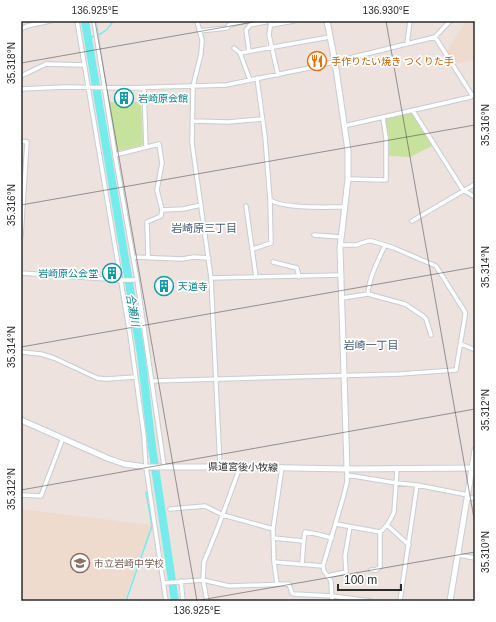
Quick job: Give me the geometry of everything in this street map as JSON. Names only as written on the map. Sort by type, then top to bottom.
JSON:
[{"type":"street","points":[[21,29],[27,26],[50,21]]},
{"type":"street","points":[[77,21],[136,377],[147,467],[165,583],[166,601]]},
{"type":"street","points":[[94,21],[133,257],[164,466]]},
{"type":"street","points":[[197,21],[202,40],[201,54],[193,86],[192,143],[211,278],[220,466]]},
{"type":"street","points":[[199,31],[227,28],[228,23],[247,21],[250,25]]},
{"type":"street","points":[[249,51],[246,30],[250,25],[294,21]]},
{"type":"street","points":[[327,21],[335,62],[348,151],[348,179],[340,245],[347,482],[323,566],[331,581],[332,601]]},
{"type":"street","points":[[407,44],[410,21]]},
{"type":"street","points":[[21,89],[144,88],[226,85],[335,62],[435,37],[450,21]]},
{"type":"street","points":[[271,22],[269,34],[278,75]]},
{"type":"street","points":[[240,53],[330,37]]},
{"type":"street","points":[[344,126],[471,97],[472,95],[435,37]]},
{"type":"street","points":[[234,48],[240,53],[250,80]]},
{"type":"street","points":[[21,76],[46,64],[84,65]]},
{"type":"street","points":[[253,249],[271,243],[270,200],[257,78]]},
{"type":"street","points":[[144,88],[146,147]]},
{"type":"street","points":[[413,111],[463,190],[475,197]]},
{"type":"street","points":[[348,179],[386,180],[386,138],[383,118]]},
{"type":"street","points":[[193,121],[228,122],[262,119]]},
{"type":"street","points":[[21,141],[27,142],[21,236]]},
{"type":"street","points":[[115,155],[159,144],[162,163],[157,190],[162,210],[161,216],[147,222],[148,257]]},
{"type":"street","points":[[412,221],[475,184]]},
{"type":"street","points":[[270,200],[275,203],[298,206],[344,207]]},
{"type":"street","points":[[162,210],[183,209],[201,205]]},
{"type":"street","points":[[246,206],[256,277]]},
{"type":"street","points":[[314,235],[341,237]]},
{"type":"street","points":[[152,381],[456,370],[465,312],[438,269],[433,264],[372,241],[340,245]]},
{"type":"street","points":[[368,294],[368,287],[385,245]]},
{"type":"street","points":[[133,257],[182,259],[194,257],[209,258]]},
{"type":"street","points":[[273,262],[297,268],[299,277]]},
{"type":"street","points":[[21,273],[134,280]]},
{"type":"street","points":[[211,278],[341,275]]},
{"type":"street","points":[[342,298],[368,294],[404,304],[426,319],[431,335]]},
{"type":"street","points":[[461,344],[475,350]]},
{"type":"street","points":[[21,352],[41,354],[54,358],[97,378],[106,379],[136,377]]},
{"type":"street","name":"県道宮後小牧線","points":[[21,420],[107,458],[124,464],[147,467],[240,466],[347,472],[397,469],[474,468]]},
{"type":"street","points":[[21,495],[41,496],[63,438]]},
{"type":"street","points":[[450,601],[474,468],[475,450]]},
{"type":"street","points":[[207,601],[202,580],[204,562],[223,515],[240,466]]},
{"type":"street","points":[[277,584],[274,562],[273,529],[282,468]]},
{"type":"street","points":[[371,570],[376,570],[380,567],[380,532],[387,525],[394,512],[397,469]]},
{"type":"street","points":[[347,472],[475,498]]},
{"type":"street","points":[[400,601],[417,485]]},
{"type":"street","points":[[170,508],[205,506],[223,515],[273,529]]},
{"type":"street","points":[[336,524],[380,532]]},
{"type":"street","points":[[387,525],[409,545]]},
{"type":"street","points":[[327,576],[346,572],[345,556],[350,527]]},
{"type":"street","points":[[302,564],[305,532],[332,538]]},
{"type":"street","points":[[273,538],[303,541]]},
{"type":"street","points":[[458,555],[475,558]]},
{"type":"street","points":[[274,562],[323,566]]},
{"type":"street","points":[[165,583],[202,580],[229,586],[289,584],[290,591],[294,594],[332,596],[371,601]]},
{"type":"street","points":[[180,582],[183,601]]},
{"type":"shaded area","points":[[475,22],[475,60],[454,64],[446,52],[465,23]]},
{"type":"shaded area","name":"市立岩崎中学校","points":[[21,509],[152,525],[124,601],[21,600]]},
{"type":"green space","points":[[109,102],[141,102],[143,145],[118,151]]},
{"type":"green space","points":[[412,113],[432,146],[410,157],[389,156],[389,137],[385,119]]},
{"type":"waterway","name":"合瀬川","points":[[85,21],[141,354],[152,447],[175,601]]},
{"type":"waterway","points":[[87,38],[102,33],[113,21]]},
{"type":"waterway","name":"合瀬川","points":[[147,448],[152,447]]},
{"type":"waterway","points":[[126,601],[152,526],[146,492]]},
{"type":"place","name":"手作りたい焼き つくりた手","points":[[317,61]]},
{"type":"place","name":"岩崎原会館","points":[[124,98]]},
{"type":"place","name":"岩崎原公会堂","points":[[112,273]]},
{"type":"place","name":"天道寺","points":[[164,286]]},
{"type":"place","name":"市立岩崎中学校","points":[[80,563]]},
{"type":"district","name":"岩崎原三丁目","points":[[204,228]]},
{"type":"district","name":"岩崎一丁目","points":[[371,345]]}]
